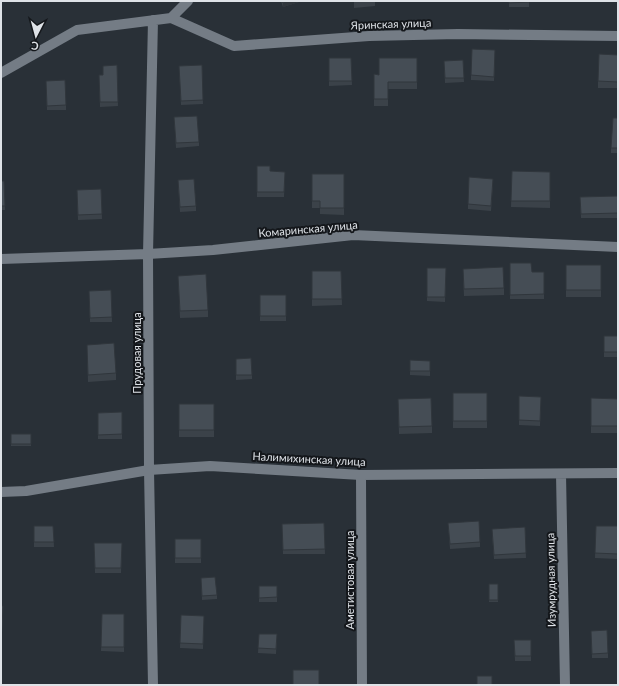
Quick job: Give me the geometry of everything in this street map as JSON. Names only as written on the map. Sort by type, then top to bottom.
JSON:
[{"type":"street","points":[[1,73],[77,30],[171,18],[188,1]]},
{"type":"street","name":"Яринская улица","points":[[171,18],[234,46],[369,36],[466,34],[618,36]]},
{"type":"street","name":"Прудовая улица","points":[[153,20],[148,254],[153,685]]},
{"type":"street","name":"Комаринская улица","points":[[1,259],[148,254],[213,250],[353,235],[618,247]]},
{"type":"street","name":"Налимихинская улица","points":[[1,492],[26,491],[150,470],[210,466],[361,475],[618,473]]},
{"type":"street","name":"Изумрудная улица","points":[[561,474],[565,685]]},
{"type":"street","name":"Аметистовая улица","points":[[361,475],[362,685]]},
{"type":"building","points":[[509,1],[529,1],[529,2],[509,3]]},
{"type":"building","points":[[472,49],[495,50],[494,77],[471,75]]},
{"type":"building","points":[[599,54],[618,55],[618,82],[598,81]]},
{"type":"building","points":[[329,58],[351,58],[352,81],[329,81]]},
{"type":"building","points":[[379,58],[417,58],[417,82],[388,82],[388,99],[374,99],[374,74],[379,75]]},
{"type":"building","points":[[463,60],[464,78],[445,78],[444,61]]},
{"type":"building","points":[[117,65],[118,102],[100,102],[99,75],[103,75],[103,66]]},
{"type":"building","points":[[202,65],[203,100],[181,101],[179,66]]},
{"type":"building","points":[[65,80],[66,105],[47,106],[46,81]]},
{"type":"building","points":[[197,116],[199,142],[176,143],[174,117]]},
{"type":"building","points":[[613,118],[618,118],[618,148],[611,148]]},
{"type":"building","points":[[257,166],[270,166],[270,171],[285,172],[284,192],[257,192]]},
{"type":"building","points":[[512,171],[550,172],[550,201],[511,201]]},
{"type":"building","points":[[312,174],[344,174],[344,208],[320,208],[320,201],[312,201]]},
{"type":"building","points":[[469,177],[493,179],[491,206],[468,204]]},
{"type":"building","points":[[194,179],[196,206],[180,207],[178,180]]},
{"type":"building","points":[[1,181],[4,181],[5,206],[1,206]]},
{"type":"building","points":[[101,189],[102,214],[78,215],[77,190]]},
{"type":"building","points":[[618,196],[618,213],[581,214],[580,197]]},
{"type":"building","points":[[510,263],[531,263],[532,272],[544,272],[544,294],[510,295]]},
{"type":"building","points":[[566,265],[601,265],[601,290],[566,290]]},
{"type":"building","points":[[503,267],[504,288],[464,289],[463,269]]},
{"type":"building","points":[[427,268],[446,268],[445,297],[427,297]]},
{"type":"building","points":[[312,271],[341,271],[342,299],[312,299]]},
{"type":"building","points":[[206,274],[208,310],[180,311],[178,276]]},
{"type":"building","points":[[111,290],[112,317],[90,318],[89,291]]},
{"type":"building","points":[[260,295],[286,295],[286,316],[260,316]]},
{"type":"building","points":[[604,336],[618,336],[618,352],[604,352]]},
{"type":"building","points":[[114,343],[116,373],[88,375],[87,345]]},
{"type":"building","points":[[251,358],[252,375],[236,375],[236,359]]},
{"type":"building","points":[[410,360],[430,361],[430,371],[410,371]]},
{"type":"building","points":[[453,393],[487,393],[487,421],[453,421]]},
{"type":"building","points":[[519,396],[541,397],[540,421],[519,420]]},
{"type":"building","points":[[431,398],[432,426],[399,427],[398,399]]},
{"type":"building","points":[[591,398],[618,399],[618,426],[591,426]]},
{"type":"building","points":[[179,404],[214,404],[214,430],[179,430]]},
{"type":"building","points":[[122,412],[122,434],[98,435],[98,413]]},
{"type":"building","points":[[11,434],[31,434],[31,444],[11,444]]},
{"type":"building","points":[[479,521],[480,542],[450,544],[448,523]]},
{"type":"building","points":[[324,523],[325,549],[283,550],[282,524]]},
{"type":"building","points":[[34,526],[53,526],[54,542],[34,542]]},
{"type":"building","points":[[596,526],[618,526],[618,554],[595,553]]},
{"type":"building","points":[[525,527],[526,553],[494,555],[492,529]]},
{"type":"building","points":[[175,539],[201,539],[201,558],[175,558]]},
{"type":"building","points":[[94,543],[122,543],[121,568],[95,568]]},
{"type":"building","points":[[215,577],[217,595],[202,596],[201,578]]},
{"type":"building","points":[[489,584],[498,584],[498,600],[489,600]]},
{"type":"building","points":[[259,586],[277,586],[277,597],[259,598]]},
{"type":"building","points":[[1,606],[3,606],[2,626],[1,626]]},
{"type":"building","points":[[102,614],[124,614],[124,647],[101,647]]},
{"type":"building","points":[[181,615],[204,616],[203,644],[180,643]]},
{"type":"building","points":[[607,630],[608,653],[592,654],[591,631]]},
{"type":"building","points":[[259,634],[277,634],[276,649],[258,648]]},
{"type":"building","points":[[514,640],[531,640],[531,656],[515,656]]},
{"type":"building","points":[[293,670],[319,670],[319,685],[293,685]]},
{"type":"building","points":[[477,676],[492,676],[492,685],[477,685]]}]
